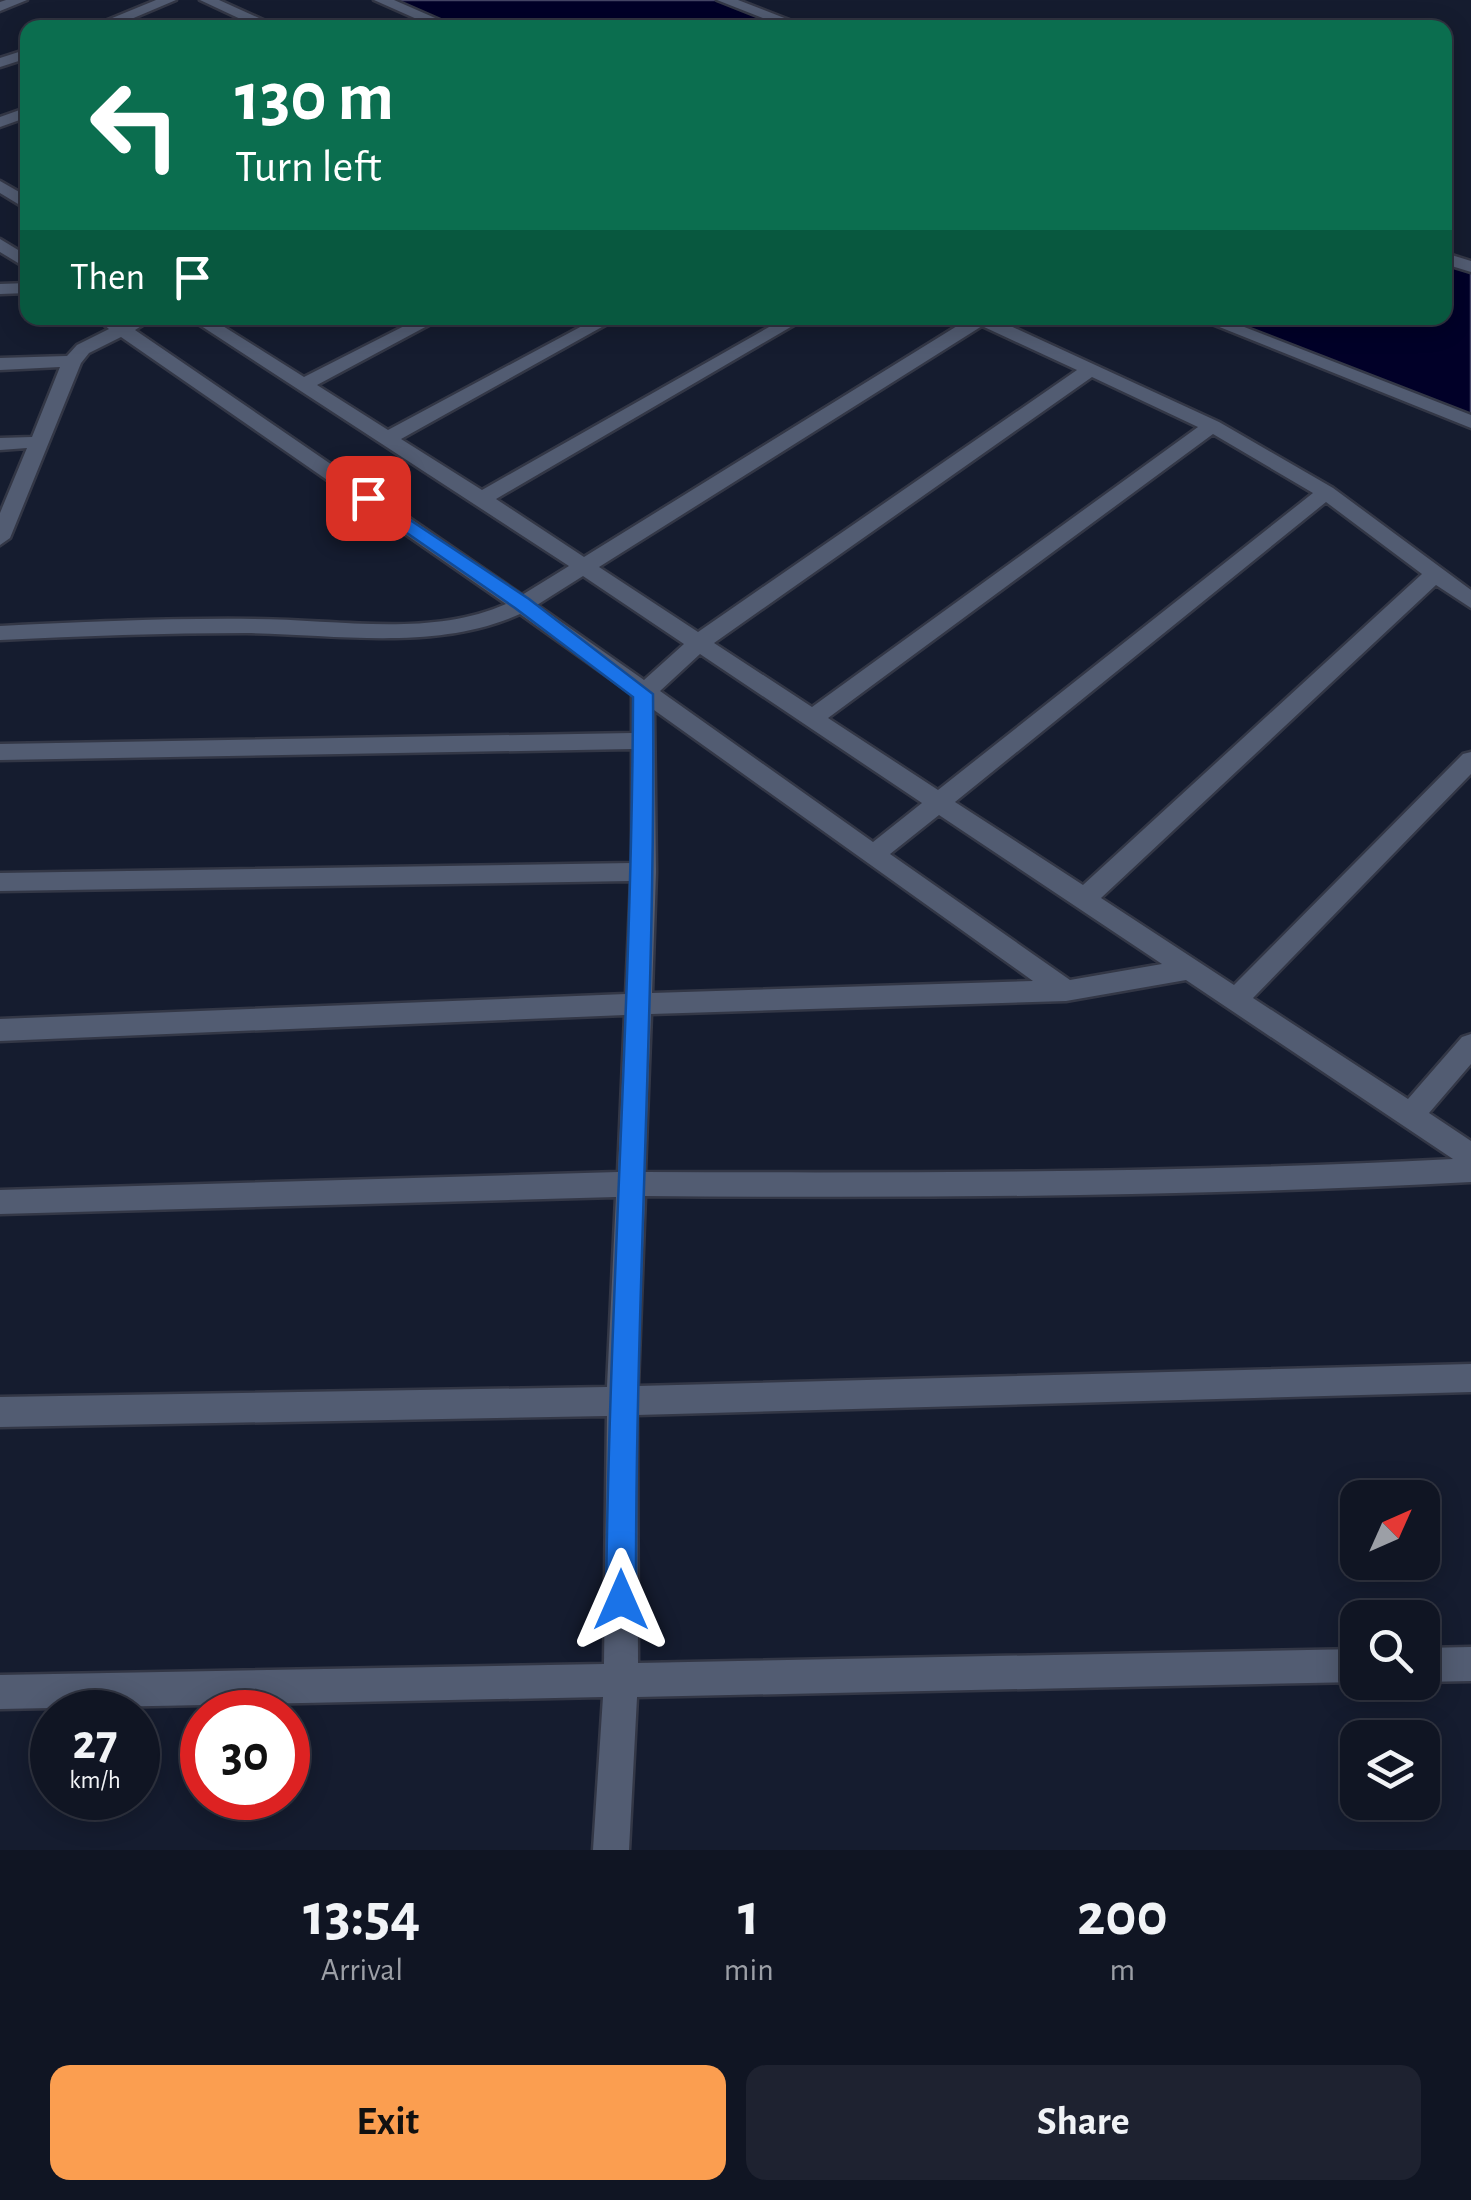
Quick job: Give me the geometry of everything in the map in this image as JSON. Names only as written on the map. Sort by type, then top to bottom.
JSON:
[{"type":"street","points":[[0,7],[20,0]]},
{"type":"street","points":[[117,20],[169,0]]},
{"type":"street","points":[[207,0],[256,20]]},
{"type":"street","points":[[381,0],[431,20]]},
{"type":"street","points":[[724,0],[780,20]]},
{"type":"street","points":[[0,537],[72,362],[111,325]]},
{"type":"street","points":[[116,325],[522,604],[643,694],[1066,990]]},
{"type":"street","points":[[210,325],[482,499],[1471,1156]]},
{"type":"street","points":[[305,384],[419,325]]},
{"type":"street","points":[[386,439],[596,325]]},
{"type":"street","points":[[482,499],[784,325]]},
{"type":"street","points":[[0,633],[168,626],[454,625],[486,619],[522,604],[583,567],[970,325]]},
{"type":"street","points":[[997,325],[1212,426],[1326,492],[1471,601]]},
{"type":"street","points":[[1224,325],[1471,422]]},
{"type":"street","points":[[0,364],[72,362]]},
{"type":"street","points":[[611,1850],[621,1680],[622,1402],[644,872],[643,694],[698,643],[1093,368]]},
{"type":"street","points":[[813,718],[1212,426]]},
{"type":"street","points":[[0,444],[39,442]]},
{"type":"street","points":[[873,855],[936,800],[1326,492]]},
{"type":"street","points":[[1085,898],[1436,573]]},
{"type":"street","points":[[0,752],[644,741]]},
{"type":"street","points":[[1237,998],[1471,760]]},
{"type":"street","points":[[0,882],[644,872]]},
{"type":"street","points":[[0,1030],[1066,990],[1190,969]]},
{"type":"street","points":[[1410,1116],[1471,1044]]},
{"type":"street","points":[[0,1202],[631,1184],[994,1186],[1304,1179],[1471,1170]]},
{"type":"street","points":[[0,1412],[622,1402],[1471,1378]]},
{"type":"street","points":[[1440,1665],[1471,1664]]},
{"type":"street","points":[[0,1692],[1340,1666]]},
{"type":"water","points":[[384,0],[724,0],[783,20],[435,20]]},
{"type":"water","points":[[1452,260],[1471,267],[1471,422],[1220,325],[1452,325]]},
{"type":"route","points":[[368,498],[522,604],[643,694],[644,872],[622,1402],[621,1600]]}]
